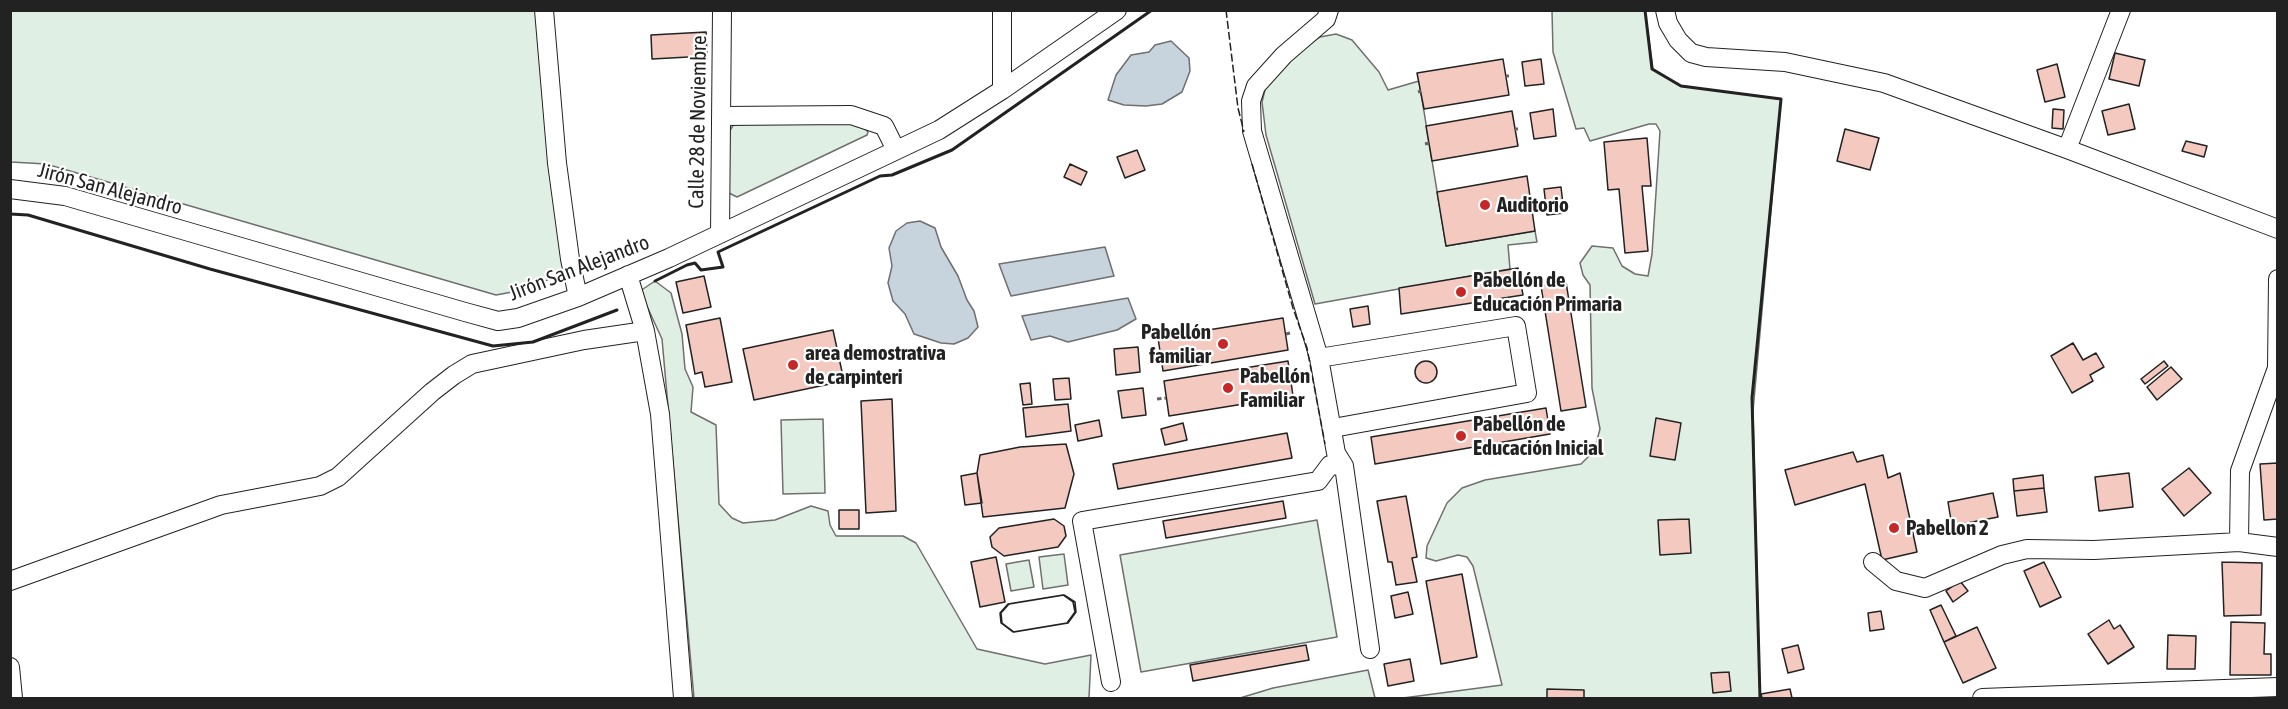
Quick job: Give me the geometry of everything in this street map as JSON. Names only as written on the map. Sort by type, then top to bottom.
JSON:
[{"type":"street","points":[[544,10],[557,163],[570,259],[578,297]]},
{"type":"street","name":"Calle 28 de Noviembre","points":[[720,234],[722,10]]},
{"type":"street","points":[[1002,10],[1002,90]]},
{"type":"street","name":"Jirón San Alejandro","points":[[10,189],[65,196],[272,258],[498,321],[518,318],[538,313],[578,297],[720,234],[939,130],[1002,90],[1117,10]]},
{"type":"street","points":[[1329,10],[1326,19],[1266,72],[1256,86],[1251,101],[1252,131],[1319,358],[1336,453],[1344,466],[1370,649]]},
{"type":"street","points":[[1665,10],[1668,23],[1678,40],[1691,53],[1706,57],[1785,62],[1884,82],[2277,229]]},
{"type":"street","points":[[2067,149],[2121,10]]},
{"type":"street","points":[[722,116],[851,115],[884,126],[896,150]]},
{"type":"street","points":[[628,275],[645,331],[660,414],[683,699]]},
{"type":"street","points":[[2239,542],[2240,471],[2257,430],[2277,368],[2277,279]]},
{"type":"street","points":[[1319,358],[1516,326],[1527,393],[1333,428]]},
{"type":"street","points":[[10,581],[221,505],[320,486],[338,477],[432,392],[472,363],[584,340],[645,331]]},
{"type":"street","points":[[1111,682],[1082,521],[1318,481],[1330,465],[1344,466]]},
{"type":"street","points":[[1873,562],[1896,581],[1925,588],[2002,555],[2027,549],[2094,549],[2239,542],[2277,547]]},
{"type":"street","points":[[10,667],[13,699]]},
{"type":"street","points":[[1982,699],[2277,687]]},
{"type":"path","points":[[1151,356],[1161,354]]},
{"type":"path","points":[[1290,378],[1297,376]]},
{"type":"path","points":[[1157,399],[1166,398]]},
{"type":"green space","points":[[10,11],[538,11],[564,273],[523,290],[496,295],[46,164],[11,162]]},
{"type":"green space","points":[[1552,11],[1645,11],[1653,69],[1681,86],[1781,99],[1753,411],[1760,698],[1403,698],[1502,685],[1473,566],[1467,557],[1458,555],[1436,561],[1426,558],[1427,546],[1447,503],[1462,488],[1485,480],[1581,464],[1594,451],[1600,429],[1592,388],[1590,285],[1583,275],[1580,263],[1592,246],[1613,248],[1622,266],[1635,274],[1648,276],[1652,254],[1660,131],[1656,124],[1649,124],[1590,141],[1584,128],[1576,129],[1553,52]]},
{"type":"green space","points":[[1336,34],[1352,40],[1379,72],[1388,90],[1419,81],[1446,246],[1535,231],[1537,242],[1508,245],[1510,269],[1315,304],[1266,135],[1262,102],[1274,68],[1320,37]]},
{"type":"green space","points":[[844,120],[864,128],[868,132],[867,135],[737,197],[729,193],[729,132],[734,124]]},
{"type":"green space","points":[[655,281],[671,293],[682,334],[685,369],[693,387],[691,412],[716,425],[719,504],[732,518],[743,523],[775,520],[811,506],[828,511],[830,525],[836,536],[903,536],[916,543],[977,649],[1045,664],[1091,655],[1089,698],[694,698],[662,339],[640,291]]},
{"type":"green space","points":[[823,419],[825,493],[783,494],[781,420]]},
{"type":"green space","points":[[1317,520],[1337,637],[1141,672],[1120,555]]},
{"type":"green space","points":[[1064,554],[1068,585],[1043,589],[1039,557]]},
{"type":"green space","points":[[1029,560],[1034,587],[1011,591],[1006,564]]},
{"type":"green space","points":[[1368,670],[1375,698],[1240,698],[1273,688]]},
{"type":"shaded area","points":[[1171,41],[1189,58],[1190,71],[1182,92],[1162,104],[1146,106],[1124,105],[1108,100],[1116,75],[1131,55],[1149,52],[1155,45]]},
{"type":"shaded area","points":[[920,221],[935,228],[941,247],[958,276],[974,311],[978,327],[968,338],[954,344],[941,343],[914,334],[905,314],[893,301],[888,283],[892,266],[889,248],[896,231],[907,223]]},
{"type":"shaded area","points":[[1105,247],[1114,276],[1011,296],[999,264]]},
{"type":"shaded area","points":[[1128,298],[1136,319],[1117,330],[1068,342],[1050,336],[1031,340],[1022,316]]},
{"type":"building","points":[[706,32],[707,56],[652,59],[651,35]]},
{"type":"building","points":[[2115,53],[2145,60],[2139,86],[2109,79]]},
{"type":"building","points":[[1503,59],[1509,95],[1424,109],[1417,73]]},
{"type":"building","points":[[1541,59],[1544,84],[1525,86],[1522,62]]},
{"type":"building","points":[[2057,64],[2065,97],[2045,102],[2037,70]]},
{"type":"building","points":[[2129,104],[2135,129],[2108,135],[2102,111]]},
{"type":"building","points":[[1553,109],[1556,136],[1534,139],[1530,113]]},
{"type":"building","points":[[2053,109],[2064,110],[2063,129],[2052,128]]},
{"type":"building","points":[[1512,111],[1518,146],[1432,161],[1426,126]]},
{"type":"building","points":[[1845,129],[1879,138],[1870,170],[1837,161]]},
{"type":"building","points":[[1647,138],[1651,186],[1642,186],[1648,251],[1625,253],[1619,189],[1608,190],[1604,142]]},
{"type":"building","points":[[2186,141],[2207,146],[2204,157],[2182,151]]},
{"type":"building","points":[[1137,150],[1145,170],[1125,178],[1117,157]]},
{"type":"building","points":[[1070,164],[1087,172],[1081,185],[1064,177]]},
{"type":"building","name":"Auditorio","points":[[1527,176],[1535,231],[1446,246],[1437,192]]},
{"type":"building","points":[[1561,187],[1564,213],[1547,215],[1544,189]]},
{"type":"building","name":"Pabellón de Educación Primaria","points":[[1518,268],[1523,295],[1401,314],[1399,288]]},
{"type":"building","points":[[704,276],[711,307],[683,313],[676,282]]},
{"type":"building","points":[[1566,282],[1586,407],[1561,411],[1541,286]]},
{"type":"building","points":[[1368,306],[1370,324],[1353,327],[1350,309]]},
{"type":"building","points":[[720,318],[732,382],[705,387],[702,372],[695,374],[686,325]]},
{"type":"building","name":"Pabellón familiar","points":[[1283,318],[1288,350],[1163,371],[1158,338]]},
{"type":"building","name":"area demostrativa de carpinteri","points":[[833,330],[844,381],[754,400],[743,349]]},
{"type":"building","points":[[2073,343],[2083,360],[2096,353],[2104,367],[2090,375],[2093,381],[2072,393],[2051,356]]},
{"type":"building","points":[[1138,347],[1140,372],[1116,375],[1114,349]]},
{"type":"building","name":"Pabellón Familiar","points":[[1288,361],[1293,396],[1169,416],[1164,381]]},
{"type":"building","points":[[1426,361],[1434,364],[1437,372],[1434,380],[1426,383],[1418,380],[1415,372],[1418,364]]},
{"type":"building","points":[[2164,361],[2168,366],[2145,384],[2141,379]]},
{"type":"building","points":[[2171,367],[2182,379],[2157,400],[2147,387]]},
{"type":"building","points":[[1069,378],[1071,399],[1055,400],[1053,379]]},
{"type":"building","points":[[1030,383],[1032,404],[1023,405],[1020,384]]},
{"type":"building","points":[[1143,388],[1146,415],[1122,418],[1118,391]]},
{"type":"building","points":[[892,399],[896,511],[866,513],[861,401]]},
{"type":"building","points":[[1068,404],[1071,431],[1026,437],[1023,408]]},
{"type":"building","name":"Pabellón de Educación Inicial","points":[[1546,408],[1550,434],[1375,464],[1371,437]]},
{"type":"building","points":[[1656,418],[1681,423],[1675,460],[1650,456]]},
{"type":"building","points":[[1099,420],[1102,436],[1078,441],[1075,425]]},
{"type":"building","points":[[1183,423],[1187,440],[1165,445],[1161,429]]},
{"type":"building","points":[[1287,433],[1292,458],[1118,489],[1113,464]]},
{"type":"building","points":[[1066,444],[1074,474],[1065,508],[983,517],[977,473],[980,455],[1020,447]]},
{"type":"building","name":"Pabellon 2","points":[[1853,452],[1857,462],[1883,455],[1888,478],[1900,473],[1917,552],[1882,560],[1865,484],[1795,505],[1785,470]]},
{"type":"building","points":[[2278,463],[2278,519],[2264,520],[2260,464]]},
{"type":"building","points":[[2189,468],[2211,493],[2184,516],[2162,489]]},
{"type":"building","points":[[977,473],[982,503],[965,505],[961,476]]},
{"type":"building","points":[[2129,473],[2133,507],[2099,511],[2095,477]]},
{"type":"building","points":[[2043,475],[2044,488],[2014,491],[2013,479]]},
{"type":"building","points":[[2044,488],[2047,512],[2017,516],[2014,491]]},
{"type":"building","points":[[1993,493],[1998,517],[1952,526],[1948,502]]},
{"type":"building","points":[[1406,496],[1417,557],[1412,558],[1417,582],[1396,585],[1392,562],[1388,562],[1377,501]]},
{"type":"building","points":[[1283,501],[1286,518],[1166,538],[1163,521]]},
{"type":"building","points":[[839,510],[859,510],[859,529],[839,529]]},
{"type":"building","points":[[1054,519],[1064,526],[1066,536],[1058,547],[1004,556],[992,547],[990,537],[999,528]]},
{"type":"building","points":[[1689,519],[1691,553],[1660,555],[1658,520]]},
{"type":"building","points":[[996,557],[1005,602],[980,607],[971,562]]},
{"type":"building","points":[[2044,562],[2061,597],[2040,607],[2024,571]]},
{"type":"building","points":[[2222,562],[2262,563],[2261,615],[2224,616]]},
{"type":"building","points":[[1462,574],[1477,657],[1441,664],[1426,581]]},
{"type":"building","points":[[1960,581],[1968,591],[1953,602],[1946,591]]},
{"type":"building","points":[[1408,592],[1413,614],[1395,618],[1391,596]]},
{"type":"building","points":[[1063,595],[1073,602],[1075,612],[1067,623],[1013,632],[1001,623],[1000,613],[1008,604]]},
{"type":"building","points":[[1064,595],[1075,602],[1076,612],[1068,623],[1014,632],[1002,623],[1001,613],[1009,604]]},
{"type":"building","points":[[1941,605],[1956,636],[1944,642],[1930,610]]},
{"type":"building","points":[[1881,611],[1884,629],[1870,631],[1868,613]]},
{"type":"building","points":[[2109,620],[2114,629],[2120,625],[2134,647],[2108,664],[2088,634]]},
{"type":"building","points":[[2231,622],[2265,623],[2264,654],[2271,654],[2271,675],[2230,675]]},
{"type":"building","points":[[1977,627],[1996,668],[1963,683],[1944,642]]},
{"type":"building","points":[[2168,635],[2196,636],[2195,669],[2167,669]]},
{"type":"building","points":[[1306,645],[1309,660],[1193,681],[1190,665]]},
{"type":"building","points":[[1798,645],[1804,669],[1788,673],[1782,649]]},
{"type":"building","points":[[1410,659],[1414,681],[1388,686],[1384,664]]},
{"type":"building","points":[[1729,672],[1731,691],[1713,693],[1711,673]]},
{"type":"building","points":[[1547,689],[1584,690],[1584,698],[1547,698]]},
{"type":"building","points":[[1790,689],[1792,698],[1762,698],[1761,694]]},
{"type":"fence","points":[[1226,10],[1238,108],[1244,132]]},
{"type":"fence","points":[[1252,164],[1293,308],[1307,348],[1325,444]]},
{"type":"wall","points":[[655,281],[695,263],[701,270],[723,267],[718,252],[880,176],[892,175],[952,150],[1152,10]]},
{"type":"wall","points":[[1645,10],[1652,69],[1681,86],[1781,99],[1752,398],[1760,698]]},
{"type":"wall","points":[[10,214],[28,215],[210,269],[493,346],[533,342],[617,310]]},
{"type":"place","name":"Auditorio","points":[[1485,205]]},
{"type":"place","name":"Pabellón de Educación Primaria","points":[[1461,292]]},
{"type":"place","name":"Pabellón familiar","points":[[1223,344]]},
{"type":"place","name":"area demostrativa de carpinteri","points":[[793,365]]},
{"type":"place","name":"Pabellón Familiar","points":[[1228,388]]},
{"type":"place","name":"Pabellón de Educación Inicial","points":[[1461,436]]},
{"type":"place","name":"Pabellon 2","points":[[1894,528]]}]
